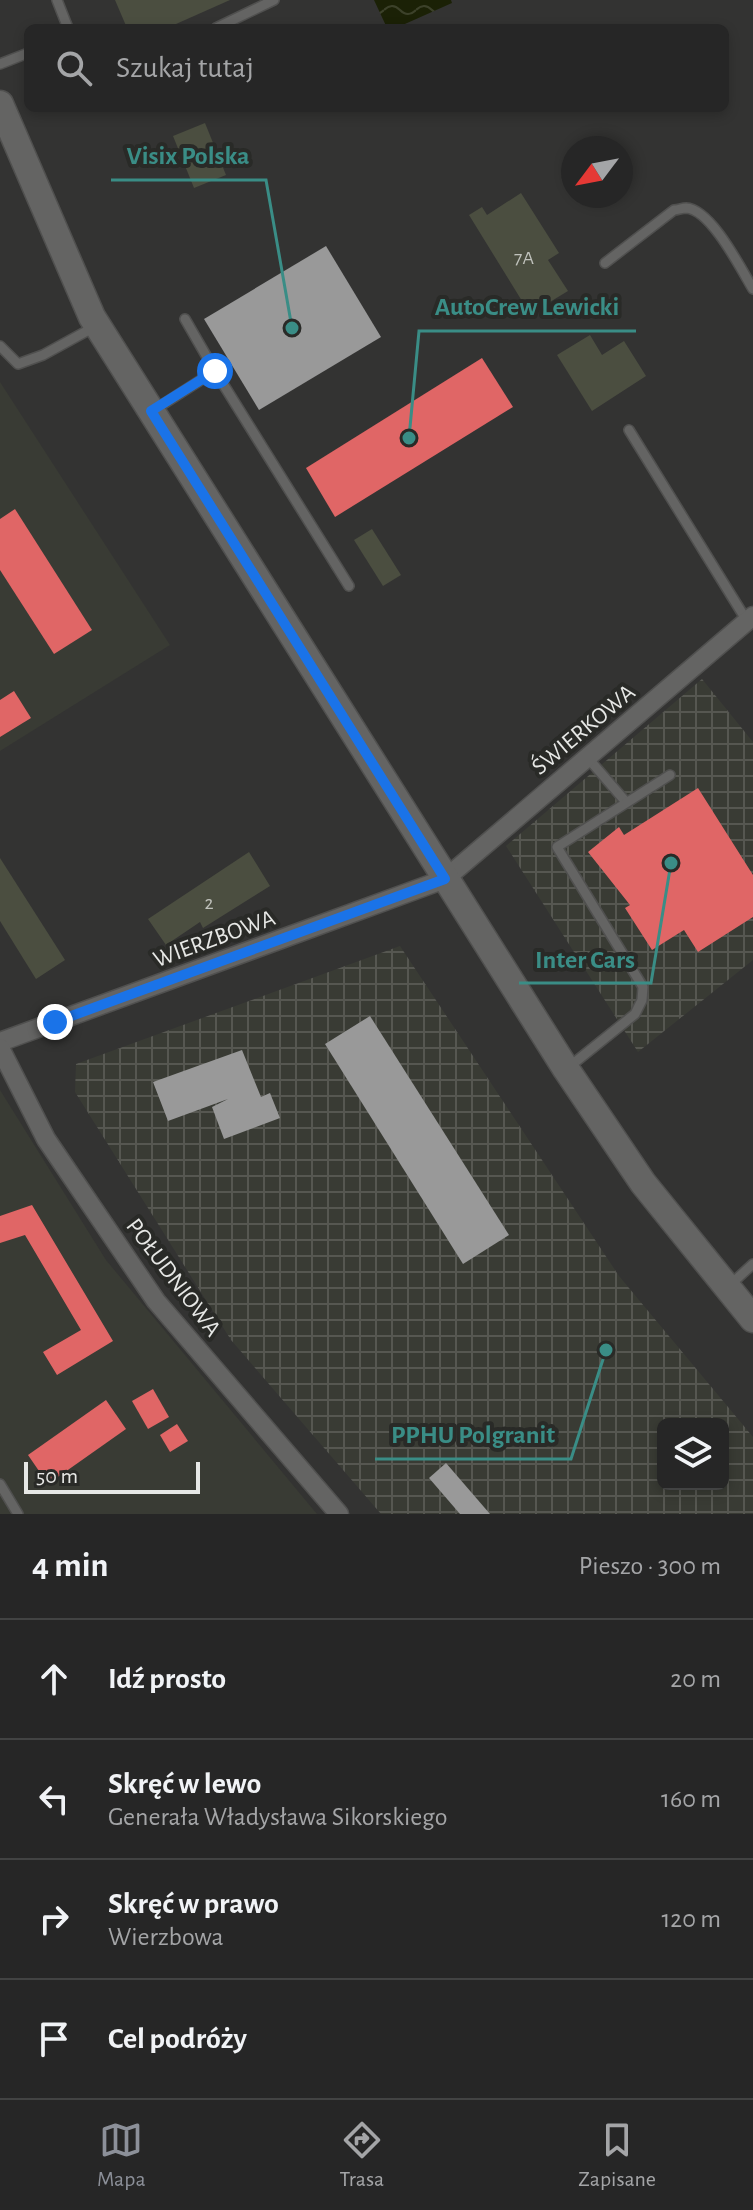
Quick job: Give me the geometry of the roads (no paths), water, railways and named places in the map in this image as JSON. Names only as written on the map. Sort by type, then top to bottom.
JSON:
[{"type":"street","points":[[0,104],[97,325],[566,1069],[643,1183],[753,1319]]},
{"type":"street","name":"ŚWIERKOWA","points":[[445,879],[750,618]]},
{"type":"street","name":"WIERZBOWA","points":[[0,1042],[445,879]]},
{"type":"street","name":"POŁUDNIOWA","points":[[0,1048],[46,1139],[156,1301],[339,1514]]},
{"type":"lane","points":[[57,0],[66,24]]},
{"type":"lane","points":[[224,24],[273,0]]},
{"type":"lane","points":[[0,64],[24,55]]},
{"type":"lane","points":[[605,263],[674,210],[688,207],[714,227],[753,289]]},
{"type":"lane","points":[[185,319],[349,586]]},
{"type":"lane","points":[[0,346],[18,364],[43,355],[97,325]]},
{"type":"lane","points":[[151,411],[215,371]]},
{"type":"lane","points":[[629,430],[750,618]]},
{"type":"lane","points":[[587,757],[626,802]]},
{"type":"lane","points":[[566,1069],[635,1014],[642,1000],[643,987],[557,847],[670,775]]},
{"type":"lane","points":[[727,1287],[753,1264]]},
{"type":"lane","points":[[0,1484],[18,1514]]},
{"type":"water","points":[[374,0],[451,0],[452,3],[405,24],[385,24]]},
{"type":"place","name":"Visix Polska","points":[[292,328]]},
{"type":"place","name":"AutoCrew Lewicki","points":[[409,438]]},
{"type":"place","name":"Inter Cars","points":[[671,863]]},
{"type":"place","name":"PPHU Polgranit","points":[[606,1350]]}]
